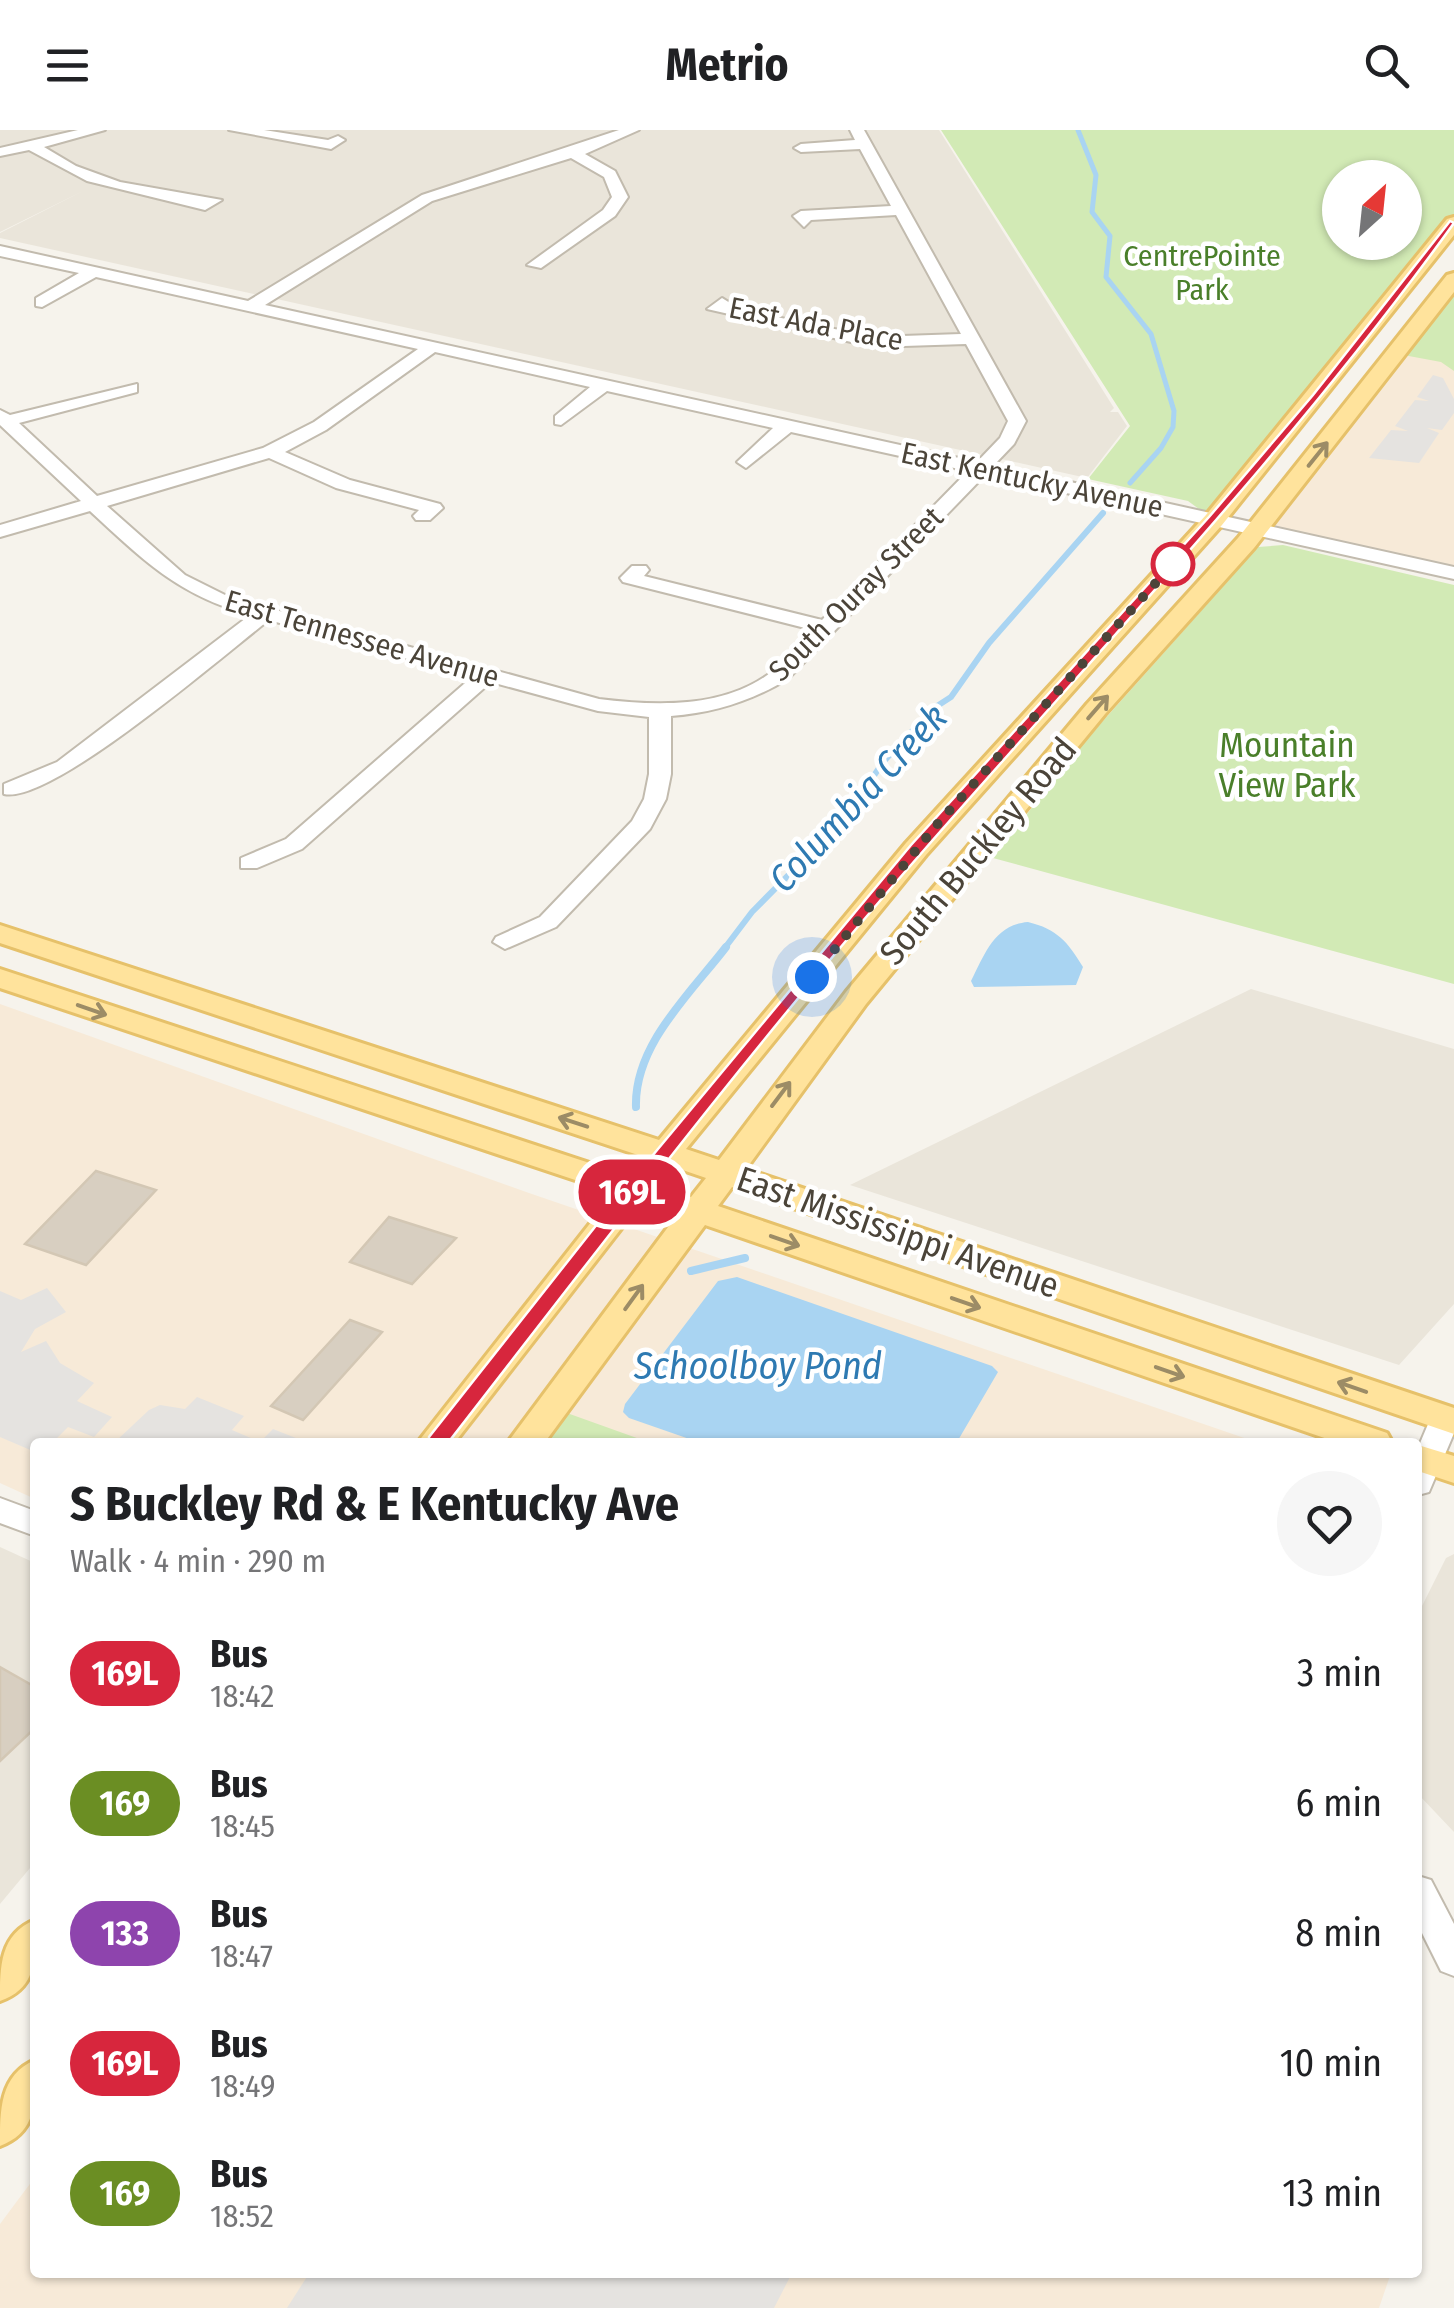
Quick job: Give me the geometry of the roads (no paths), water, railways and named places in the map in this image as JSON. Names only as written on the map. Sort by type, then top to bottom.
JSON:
[{"type":"main road","name":"South Buckley Road","points":[[439,1438],[634,1190],[940,821],[1214,520],[1454,223]]},
{"type":"main road","name":"South Buckley Road","points":[[529,1438],[724,1173],[958,872],[1256,530],[1454,279]]},
{"type":"main road","name":"East Mississippi Avenue","points":[[0,934],[666,1152],[1449,1419]]},
{"type":"main road","name":"East Mississippi Avenue","points":[[0,978],[1362,1438]]},
{"type":"main road","points":[[0,1982],[30,1945]]},
{"type":"main road","points":[[0,2125],[30,2086]]},
{"type":"street","points":[[0,152],[98,130]]},
{"type":"street","points":[[236,130],[331,145],[338,140]]},
{"type":"street","points":[[252,306],[427,198],[632,130]]},
{"type":"street","name":"South Ouray Street","points":[[660,711],[731,700],[767,685],[828,628],[1008,440],[1018,421],[861,137],[801,148]]},
{"type":"street","points":[[32,145],[100,180],[205,205],[214,200]]},
{"type":"street","points":[[536,265],[609,212],[620,197],[610,174],[572,153]]},
{"type":"street","points":[[804,222],[801,216],[902,210]]},
{"type":"street","name":"East Kentucky Avenue","points":[[0,251],[1454,573]]},
{"type":"street","points":[[42,302],[94,272]]},
{"type":"street","name":"East Ada Place","points":[[722,303],[715,309],[873,342],[975,339]]},
{"type":"street","points":[[0,532],[270,452],[320,426],[432,346]]},
{"type":"street","points":[[561,420],[603,385]]},
{"type":"street","name":"East Tennessee Avenue","points":[[3,418],[132,388]]},
{"type":"street","name":"East Tennessee Avenue","points":[[3,418],[178,579],[222,601],[598,705],[660,711]]},
{"type":"street","points":[[746,462],[786,426]]},
{"type":"street","points":[[270,452],[343,484],[432,508],[423,516]]},
{"type":"street","points":[[639,570],[630,578],[828,628]]},
{"type":"street","points":[[12,790],[65,767],[263,614]]},
{"type":"street","points":[[249,863],[294,844],[486,675]]},
{"type":"street","points":[[505,942],[548,922],[642,824],[655,799],[660,774],[660,711]]},
{"type":"street","points":[[1429,1468],[1449,1419]]},
{"type":"street","points":[[0,1510],[30,1522]]},
{"type":"street","points":[[1422,1899],[1454,1960]]},
{"type":"water","points":[[1028,922],[1054,933],[1072,950],[1083,967],[1076,985],[974,987],[971,981],[992,942],[1016,924]]},
{"type":"water","name":"Schoolboy Pond","points":[[737,1277],[992,1366],[998,1372],[959,1438],[686,1438],[629,1418],[623,1412],[625,1404],[718,1281]]},
{"type":"waterway","name":"Columbia Creek","points":[[1078,130],[1096,175],[1092,212],[1110,236],[1106,277],[1151,334],[1174,411],[1173,427],[1161,448],[1130,483]]},
{"type":"waterway","name":"Columbia Creek","points":[[724,949],[752,912],[843,820],[884,761],[934,708],[951,697],[989,643],[1103,513]]},
{"type":"waterway","name":"Columbia Creek","points":[[636,1107],[644,1062],[654,1042],[726,947]]},
{"type":"waterway","name":"Columbia Creek","points":[[691,1271],[745,1258]]},
{"type":"park label","name":"CentrePointe Park","points":[[1202,273]]},
{"type":"park label","name":"Mountain View Park","points":[[1287,765]]}]
